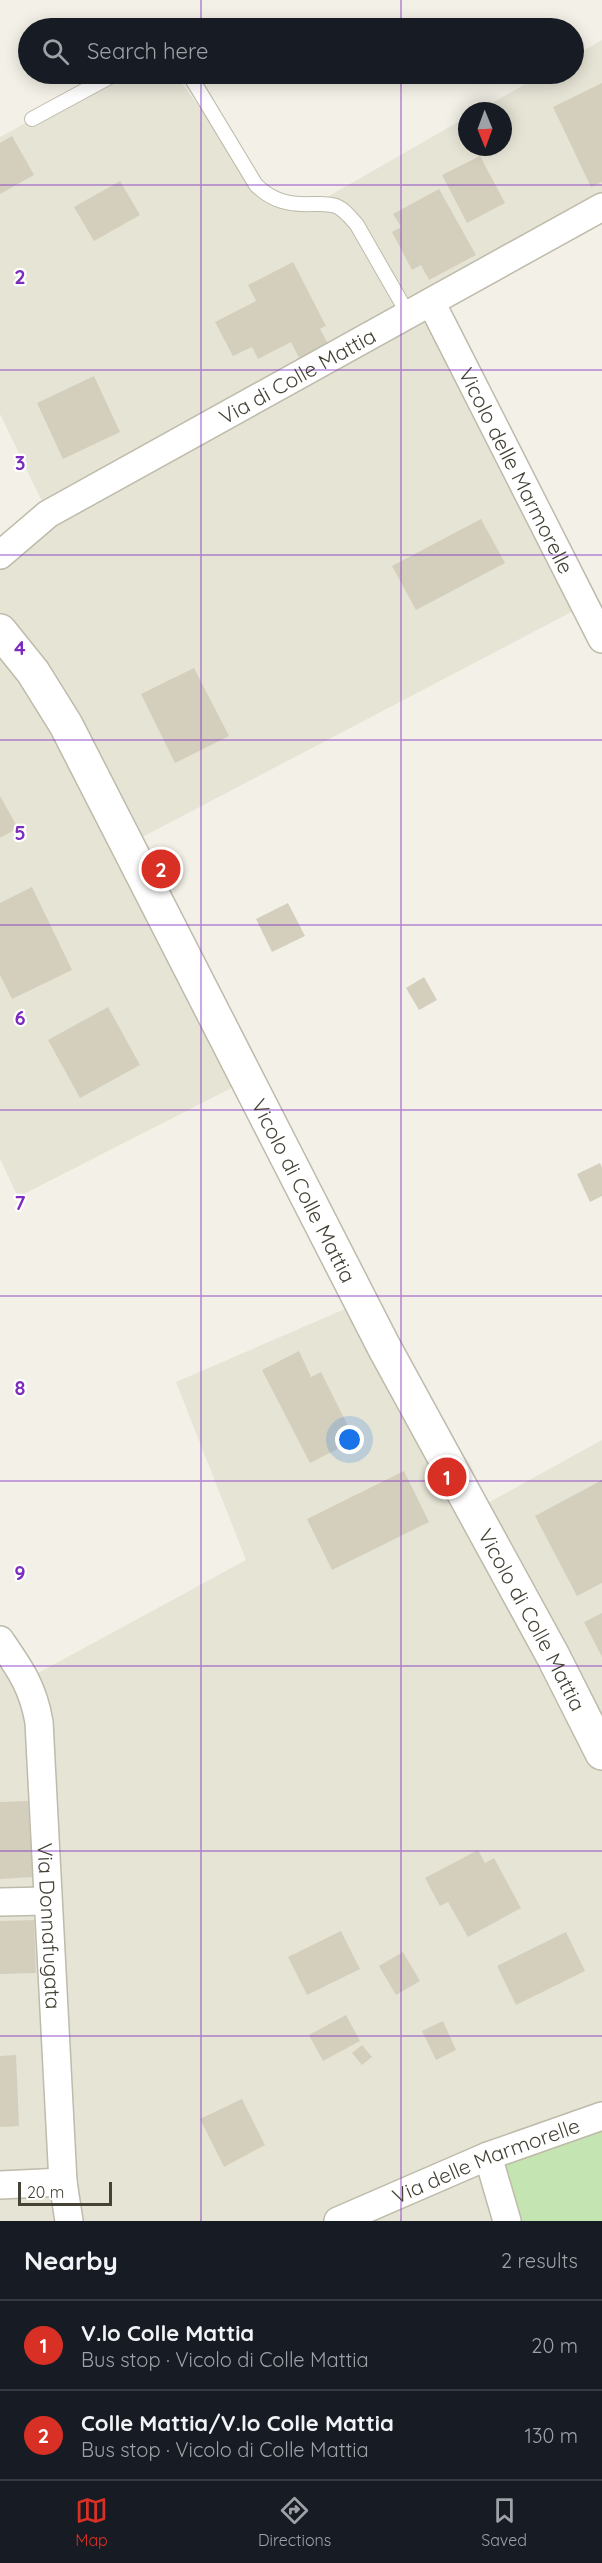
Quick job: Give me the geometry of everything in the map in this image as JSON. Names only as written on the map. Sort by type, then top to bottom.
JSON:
[{"type":"street","name":"Via di Colle Mattia","points":[[0,555],[48,514],[602,207]]},
{"type":"street","name":"Vicolo delle Marmorelle","points":[[419,308],[602,639]]},
{"type":"street","name":"Vicolo di Colle Mattia","points":[[0,631],[43,687],[66,725],[384,1347],[553,1656],[602,1753]]},
{"type":"street","name":"Via Donnafugata","points":[[0,1640],[27,1680],[35,1698],[39,1722],[63,2182],[69,2221]]},
{"type":"street","points":[[0,1902],[47,1901]]},
{"type":"street","name":"Via delle Marmorelle","points":[[338,2221],[488,2156],[602,2116]]},
{"type":"street","points":[[488,2156],[507,2221]]},
{"type":"street","points":[[0,2185],[63,2182]]},
{"type":"lane","points":[[32,119],[97,84]]},
{"type":"lane","points":[[195,84],[256,185],[267,196],[282,202],[338,206],[357,225],[419,308]]},
{"type":"shaded area","points":[[602,40],[602,207],[431,302],[585,605],[127,845],[247,1080],[18,1197],[0,1159],[0,546],[48,514],[0,414],[0,137],[97,84],[182,84],[256,185],[282,202],[315,204],[458,122],[458,156],[512,156],[512,102],[494,102],[525,84],[584,84],[584,50]]},
{"type":"shaded area","points":[[361,1302],[473,1511],[602,1440],[602,2126],[507,2221],[0,2221],[0,1640],[27,1679],[246,1560],[176,1382]]},
{"type":"green space","points":[[602,2126],[602,2221],[507,2221],[488,2156]]},
{"type":"building","points":[[602,83],[602,182],[591,187],[553,107]]},
{"type":"building","points":[[12,136],[34,175],[0,194],[0,143]]},
{"type":"building","points":[[480,156],[505,203],[467,223],[442,175]]},
{"type":"building","points":[[120,181],[140,215],[94,241],[74,207]]},
{"type":"building","points":[[439,189],[476,255],[429,280],[421,265],[412,270],[392,232],[401,227],[393,214]]},
{"type":"building","points":[[293,262],[326,326],[320,329],[331,349],[302,364],[291,342],[258,359],[252,347],[233,356],[215,322],[256,301],[248,285]]},
{"type":"building","points":[[94,376],[120,432],[63,459],[37,403]]},
{"type":"building","points":[[481,519],[505,563],[416,610],[392,566]]},
{"type":"building","points":[[194,668],[229,736],[175,763],[141,694]]},
{"type":"building","points":[[0,796],[18,828],[0,838]]},
{"type":"building","points":[[32,887],[72,970],[12,999],[0,975],[0,903]]},
{"type":"building","points":[[288,903],[305,936],[272,952],[256,919]]},
{"type":"building","points":[[424,977],[437,1000],[419,1010],[406,988]]},
{"type":"building","points":[[108,1007],[140,1065],[80,1098],[48,1040]]},
{"type":"building","points":[[600,1163],[602,1196],[590,1202],[577,1174]]},
{"type":"building","points":[[299,1351],[311,1377],[321,1372],[355,1440],[310,1463],[262,1370]]},
{"type":"building","points":[[404,1471],[429,1522],[332,1570],[307,1519]]},
{"type":"building","points":[[602,1480],[602,1583],[577,1596],[535,1516]]},
{"type":"building","points":[[602,1613],[602,1657],[584,1622]]},
{"type":"building","points":[[28,1801],[33,1877],[0,1879],[0,1802]]},
{"type":"building","points":[[478,1850],[485,1863],[494,1858],[521,1908],[468,1937],[448,1902],[440,1906],[425,1878]]},
{"type":"building","points":[[34,1920],[36,1973],[0,1974],[0,1921]]},
{"type":"building","points":[[341,1931],[360,1969],[307,1995],[288,1957]]},
{"type":"building","points":[[566,1932],[585,1971],[516,2005],[497,1966]]},
{"type":"building","points":[[403,1952],[420,1981],[396,1995],[379,1966]]},
{"type":"building","points":[[346,2015],[360,2041],[323,2061],[309,2035]]},
{"type":"building","points":[[443,2021],[456,2050],[436,2060],[422,2031]]},
{"type":"building","points":[[362,2045],[372,2057],[362,2065],[352,2053]]},
{"type":"building","points":[[16,2055],[19,2126],[0,2127],[0,2056]]},
{"type":"building","points":[[242,2099],[265,2145],[224,2167],[200,2119]]},
{"type":"place","name":"Colle Mattia/V.lo Colle Mattia","points":[[161,869]]},
{"type":"place","name":"V.lo Colle Mattia","points":[[447,1477]]}]
